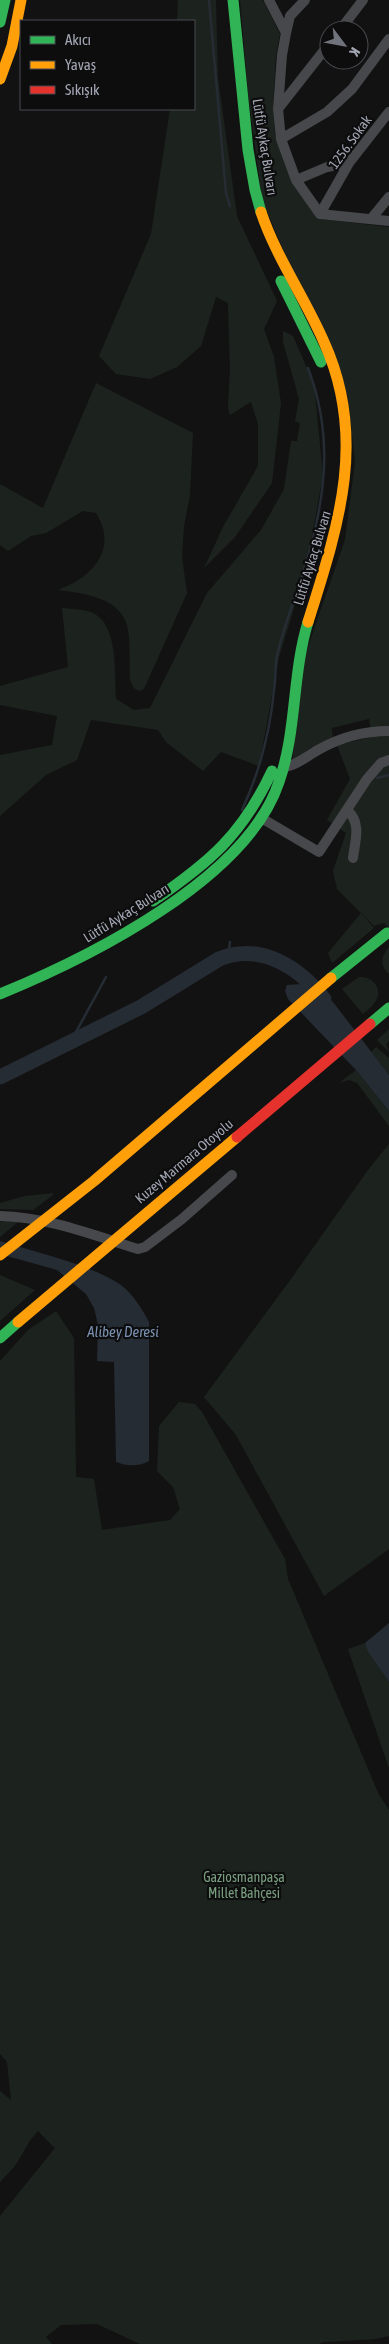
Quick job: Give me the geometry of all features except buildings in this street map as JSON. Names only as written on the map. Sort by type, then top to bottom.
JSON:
[{"type":"main road","points":[[0,22],[5,0]]},
{"type":"main road","points":[[0,79],[12,46],[20,0]]},
{"type":"main road","points":[[222,0],[224,29]]},
{"type":"main road","name":"Lütfü Aykaç Bulvarı","points":[[0,994],[45,976],[102,947],[196,886],[225,864],[241,848],[263,819],[284,767],[302,644],[343,506],[349,453],[348,428],[340,386],[329,354],[275,245],[256,198],[246,129],[232,0]]},
{"type":"main road","name":"Lütfü Aykaç Bulvarı","points":[[0,982],[83,946],[213,859],[230,843],[252,812],[273,768],[278,746],[292,644],[332,512],[337,484],[338,430],[331,392],[319,358],[252,218],[244,194],[226,44]]},
{"type":"main road","points":[[292,304],[303,300]]},
{"type":"main road","points":[[252,812],[263,819]]},
{"type":"main road","points":[[0,1255],[94,1181],[331,978],[387,933]]},
{"type":"main road","name":"Kuzey Marmara Otoyolu","points":[[0,1338],[389,1008]]},
{"type":"street","points":[[269,0],[286,33]]},
{"type":"street","points":[[305,0],[290,16],[282,55],[278,109],[280,139],[296,180],[320,214],[389,221]]},
{"type":"street","points":[[348,20],[363,0]]},
{"type":"street","points":[[280,139],[327,112],[352,90],[389,40]]},
{"type":"street","points":[[278,109],[319,57]]},
{"type":"street","name":"1256. Sokak","points":[[320,214],[349,163],[389,112]]},
{"type":"street","points":[[296,180],[327,167],[349,163]]},
{"type":"street","points":[[371,219],[389,197]]},
{"type":"street","points":[[284,767],[290,766],[320,748],[346,738],[377,731],[389,731]]},
{"type":"street","points":[[263,819],[319,852],[381,763],[389,760]]},
{"type":"street","points":[[347,810],[353,816],[357,829],[353,858]]},
{"type":"street","points":[[0,1216],[22,1216],[77,1230],[138,1249],[145,1247],[182,1219],[232,1175]]},
{"type":"green space","points":[[178,0],[216,0],[218,78],[237,216],[277,301],[264,329],[274,357],[281,403],[272,483],[235,537],[204,568],[223,527],[258,466],[258,424],[251,402],[230,415],[228,407],[230,369],[228,303],[216,297],[201,346],[177,367],[150,379],[116,374],[99,356],[151,234],[170,110],[195,110],[195,20],[177,20]]},
{"type":"green space","points":[[240,0],[263,0],[280,34],[276,56],[273,105],[275,135],[294,183],[320,219],[389,227],[389,928],[384,923],[374,926],[337,889],[333,871],[346,833],[327,820],[350,779],[337,745],[372,737],[369,719],[332,728],[333,741],[312,747],[292,762],[306,652],[345,540],[355,462],[349,407],[266,209],[261,192],[248,93]]},
{"type":"green space","points":[[283,331],[293,336],[314,384],[323,475],[306,569],[279,657],[259,766],[221,752],[203,771],[166,742],[158,730],[91,720],[77,760],[46,775],[0,816],[0,755],[52,745],[57,716],[0,705],[0,686],[68,667],[62,608],[90,612],[101,619],[107,628],[114,652],[116,699],[134,710],[150,708],[207,593],[261,530],[284,489],[291,441],[297,441],[300,423],[295,421],[299,399],[283,342]]},
{"type":"green space","points":[[96,383],[193,433],[190,495],[184,526],[182,557],[187,593],[144,689],[139,691],[134,688],[130,680],[129,638],[123,616],[108,602],[98,598],[58,590],[82,578],[91,570],[103,550],[105,539],[96,513],[83,511],[46,533],[31,536],[8,551],[0,545],[0,484],[43,508]]},
{"type":"green space","points":[[361,913],[374,928],[332,963],[328,953]]},
{"type":"green space","points":[[389,947],[389,974],[382,961]]},
{"type":"green space","points":[[359,977],[373,981],[378,988],[374,1004],[363,1014],[342,989]]},
{"type":"green space","points":[[389,1029],[389,1041],[386,1044],[389,1052],[377,1040]]},
{"type":"green space","points":[[376,1047],[389,1058],[389,1075],[371,1052]]},
{"type":"green space","points":[[356,1070],[389,1111],[389,1126],[357,1083],[349,1080],[339,1083]]},
{"type":"green space","points":[[389,1144],[389,1549],[324,1596],[236,1435],[204,1397],[368,1170]]},
{"type":"green space","points":[[53,1193],[53,1195],[33,1210],[0,1209],[0,1203],[25,1196]]},
{"type":"green space","points":[[15,1220],[18,1222],[0,1237],[0,1222]]},
{"type":"green space","points":[[0,1275],[35,1290],[0,1321]]},
{"type":"green space","name":"Gaziosmanpaşa Millet Bahçesi","points":[[56,1311],[74,1338],[76,1477],[94,1479],[102,1530],[170,1520],[180,1509],[173,1487],[157,1471],[159,1426],[179,1402],[195,1404],[202,1412],[285,1559],[288,1579],[379,1795],[389,1810],[389,2336],[318,2344],[140,2344],[97,2324],[61,2325],[46,2337],[52,2344],[0,2344],[0,2216],[55,2148],[38,2131],[15,2166],[0,2182],[0,2091],[11,2100],[7,2062],[0,2054],[0,1361],[28,1330]]},
{"type":"green space","points":[[365,1643],[368,1652],[389,1682],[389,1768],[348,1649]]},
{"type":"water","points":[[302,984],[333,1002],[389,1075],[389,1111],[356,1070],[288,999],[285,991],[287,985]]},
{"type":"water","name":"Alibey Deresi","points":[[0,1241],[95,1271],[125,1288],[140,1307],[149,1322],[149,1461],[132,1465],[116,1462],[114,1362],[97,1361],[98,1325],[94,1308],[86,1294],[57,1270],[0,1254]]},
{"type":"water","points":[[389,1623],[389,1682],[368,1652],[365,1643]]},
{"type":"waterway","points":[[209,0],[226,193],[230,206]]},
{"type":"waterway","points":[[242,810],[254,781],[267,736],[275,686],[277,656],[285,625],[310,550],[321,498],[324,472],[322,420],[308,368]]},
{"type":"waterway","points":[[377,778],[389,775]]},
{"type":"waterway","points":[[228,956],[230,942]]},
{"type":"waterway","name":"Alibey Deresi","points":[[0,1077],[141,1007],[219,959],[234,955],[264,956],[278,961],[303,977],[324,999]]},
{"type":"waterway","points":[[70,1043],[106,977]]},
{"type":"traffic: fast","points":[[0,22],[5,0]]},
{"type":"traffic: fast","points":[[233,0],[248,150],[261,212]]},
{"type":"traffic: fast","points":[[281,281],[321,362]]},
{"type":"traffic: fast","points":[[0,994],[77,959],[161,911],[200,882],[235,851],[262,817],[279,782],[289,743],[299,662],[308,622]]},
{"type":"traffic: fast","points":[[153,901],[208,860],[223,845],[249,813],[272,771]]},
{"type":"traffic: fast","points":[[331,978],[387,933]]},
{"type":"traffic: fast","points":[[370,1024],[389,1008]]},
{"type":"traffic: fast","points":[[0,1338],[18,1322]]},
{"type":"traffic: slow","points":[[0,79],[12,46],[21,0]]},
{"type":"traffic: slow","points":[[261,212],[274,245],[324,342],[337,378],[344,413],[346,448],[344,483],[329,552],[308,622]]},
{"type":"traffic: slow","points":[[0,1255],[94,1181],[331,978]]},
{"type":"traffic: slow","points":[[18,1322],[237,1137]]},
{"type":"traffic: jam","points":[[237,1137],[370,1024]]}]
